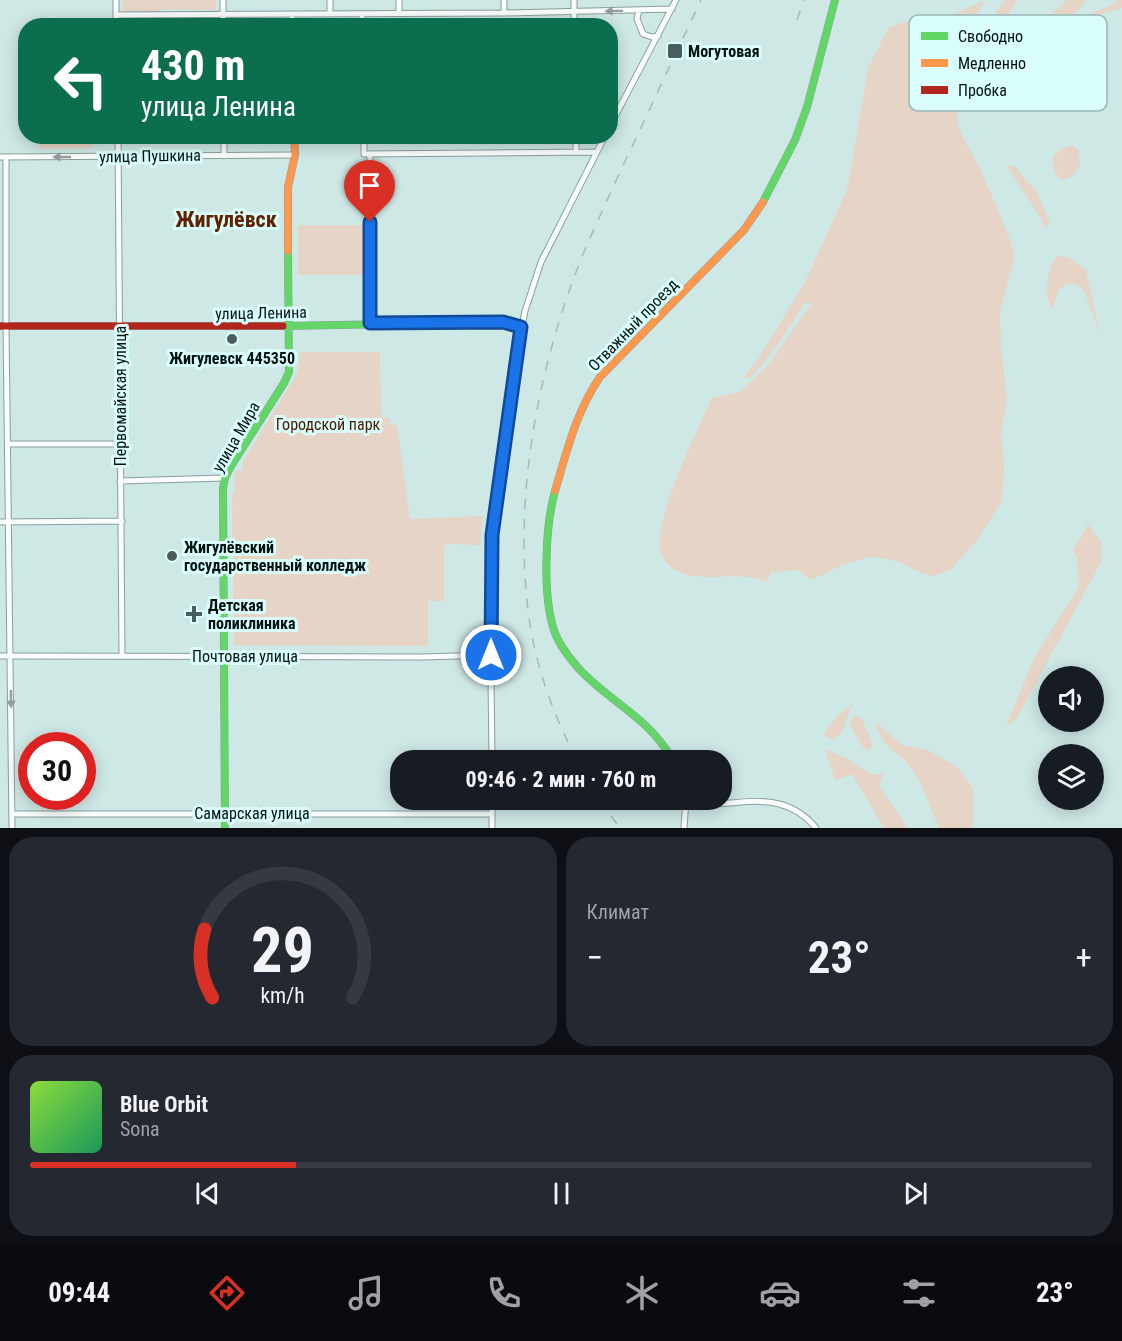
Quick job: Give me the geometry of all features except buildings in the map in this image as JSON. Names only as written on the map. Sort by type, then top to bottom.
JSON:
[{"type":"street","points":[[116,0],[116,15],[574,12],[639,10],[674,3]]},
{"type":"street","points":[[223,0],[223,18]]},
{"type":"street","points":[[330,0],[330,14]]},
{"type":"street","points":[[399,0],[399,13]]},
{"type":"street","points":[[504,0],[504,13]]},
{"type":"street","points":[[574,0],[574,18]]},
{"type":"street","name":"Отважный проезд","points":[[667,750],[642,722],[581,671],[556,636],[551,621],[548,589],[548,529],[551,507],[575,422],[588,394],[616,359],[744,230],[762,204],[795,140],[807,107],[835,0]]},
{"type":"street","points":[[618,111],[674,3]]},
{"type":"street","points":[[639,10],[637,19],[643,34],[658,36]]},
{"type":"street","name":"Первомайская улица","points":[[118,144],[122,655]]},
{"type":"street","points":[[224,144],[224,155]]},
{"type":"street","name":"улица Мира","points":[[225,828],[226,657],[223,488],[225,478],[284,383],[289,365],[288,188],[295,155],[294,144]]},
{"type":"street","points":[[365,144],[370,323]]},
{"type":"street","points":[[576,144],[576,152]]},
{"type":"street","points":[[492,750],[491,567],[494,524],[521,327],[541,262],[600,144]]},
{"type":"street","points":[[367,154],[596,152]]},
{"type":"street","name":"улица Пушкина","points":[[3,157],[295,155]]},
{"type":"street","points":[[3,157],[3,326],[8,444],[12,828]]},
{"type":"street","name":"улица Ленина","points":[[3,326],[119,328],[503,322],[521,327]]},
{"type":"street","points":[[8,444],[120,444]]},
{"type":"street","points":[[120,481],[225,478]]},
{"type":"street","points":[[0,522],[122,521]]},
{"type":"street","name":"Почтовая улица","points":[[0,656],[430,657],[491,655]]},
{"type":"street","points":[[732,802],[760,800],[783,803],[805,816],[816,828]]},
{"type":"street","points":[[492,810],[492,828]]},
{"type":"street","points":[[684,828],[685,810]]},
{"type":"street","name":"Самарская улица","points":[[12,814],[492,814]]},
{"type":"green space","points":[[122,0],[216,0],[216,10],[122,11]]},
{"type":"green space","points":[[985,0],[977,15],[925,15],[955,14]]},
{"type":"green space","points":[[1005,0],[1017,0],[1008,15],[994,15]]},
{"type":"green space","points":[[1067,0],[1086,0],[1074,15],[1051,15]]},
{"type":"green space","points":[[1117,0],[1122,0],[1122,8],[1099,15],[1090,15],[1091,14]]},
{"type":"green space","points":[[909,20],[909,111],[956,111],[959,129],[980,168],[1015,255],[1000,312],[1007,400],[1001,432],[1004,467],[1002,501],[976,541],[950,570],[934,576],[919,572],[900,562],[871,556],[840,566],[811,580],[798,570],[771,572],[767,582],[740,576],[703,577],[685,574],[668,564],[660,549],[664,516],[678,474],[712,398],[740,392],[768,365],[812,303],[806,302],[777,346],[751,378],[743,377],[756,362],[804,284],[847,190],[868,68],[889,27]]},
{"type":"green space","points":[[39,144],[94,145],[90,148],[39,149]]},
{"type":"green space","points":[[1073,145],[1079,151],[1080,165],[1071,177],[1062,180],[1055,172],[1053,156],[1061,149]]},
{"type":"green space","points":[[1013,165],[1037,192],[1050,223],[1045,228],[1007,166]]},
{"type":"green space","points":[[298,225],[366,225],[367,275],[298,275]]},
{"type":"green space","points":[[1057,256],[1068,257],[1086,270],[1100,335],[1084,290],[1074,284],[1067,284],[1058,291],[1052,310],[1049,304],[1047,282]]},
{"type":"green space","name":"Городской парк","points":[[300,352],[380,352],[381,417],[390,418],[390,425],[397,425],[410,519],[483,516],[480,545],[447,544],[444,548],[444,601],[428,601],[428,646],[234,645],[232,493],[235,492],[235,471],[243,470],[243,461],[298,372]]},
{"type":"green space","points":[[1088,524],[1101,543],[1101,562],[1045,666],[1038,666],[1038,679],[1016,720],[1006,726],[1034,658],[1079,587],[1077,560],[1073,550]]},
{"type":"green space","points":[[852,705],[842,732],[834,740],[823,735],[838,715]]},
{"type":"green space","points":[[854,716],[861,717],[873,745],[868,751],[849,724]]},
{"type":"green space","points":[[875,721],[902,745],[928,750],[957,767],[973,788],[973,828],[939,828],[925,792],[914,772],[886,745]]},
{"type":"green space","points":[[825,749],[846,758],[872,775],[884,773],[879,786],[908,828],[884,828],[852,774],[835,780]]},
{"type":"railway","points":[[572,750],[560,725],[540,669],[528,610],[524,566],[524,521],[533,432],[553,344],[581,259],[701,0]]},
{"type":"railway","points":[[797,20],[804,0]]},
{"type":"railway","points":[[606,810],[620,828]]},
{"type":"traffic: fast","points":[[763,202],[795,140],[807,107],[835,0]]},
{"type":"traffic: fast","points":[[225,828],[223,488],[231,466],[289,372],[288,251]]},
{"type":"traffic: fast","points":[[283,326],[503,322],[521,327]]},
{"type":"traffic: fast","points":[[555,491],[549,523],[546,562],[548,601],[557,638],[581,671],[653,733],[666,750]]},
{"type":"traffic: slow","points":[[288,251],[288,187],[295,155],[294,144]]},
{"type":"traffic: slow","points":[[555,491],[578,418],[600,377],[744,230],[763,202]]},
{"type":"traffic: jam","points":[[0,326],[283,326]]},
{"type":"place","name":"Могутовая","points":[[675,51]]},
{"type":"place","name":"Жигулевск 445350","points":[[232,339]]},
{"type":"place","name":"Жигулёвский государственный колледж","points":[[172,556]]},
{"type":"place","name":"Детская поликлиника","points":[[194,614]]},
{"type":"district","name":"Жигулёвск","points":[[226,219]]},
{"type":"route","points":[[370,222],[370,323],[503,322],[521,327],[492,535],[491,655]]}]
